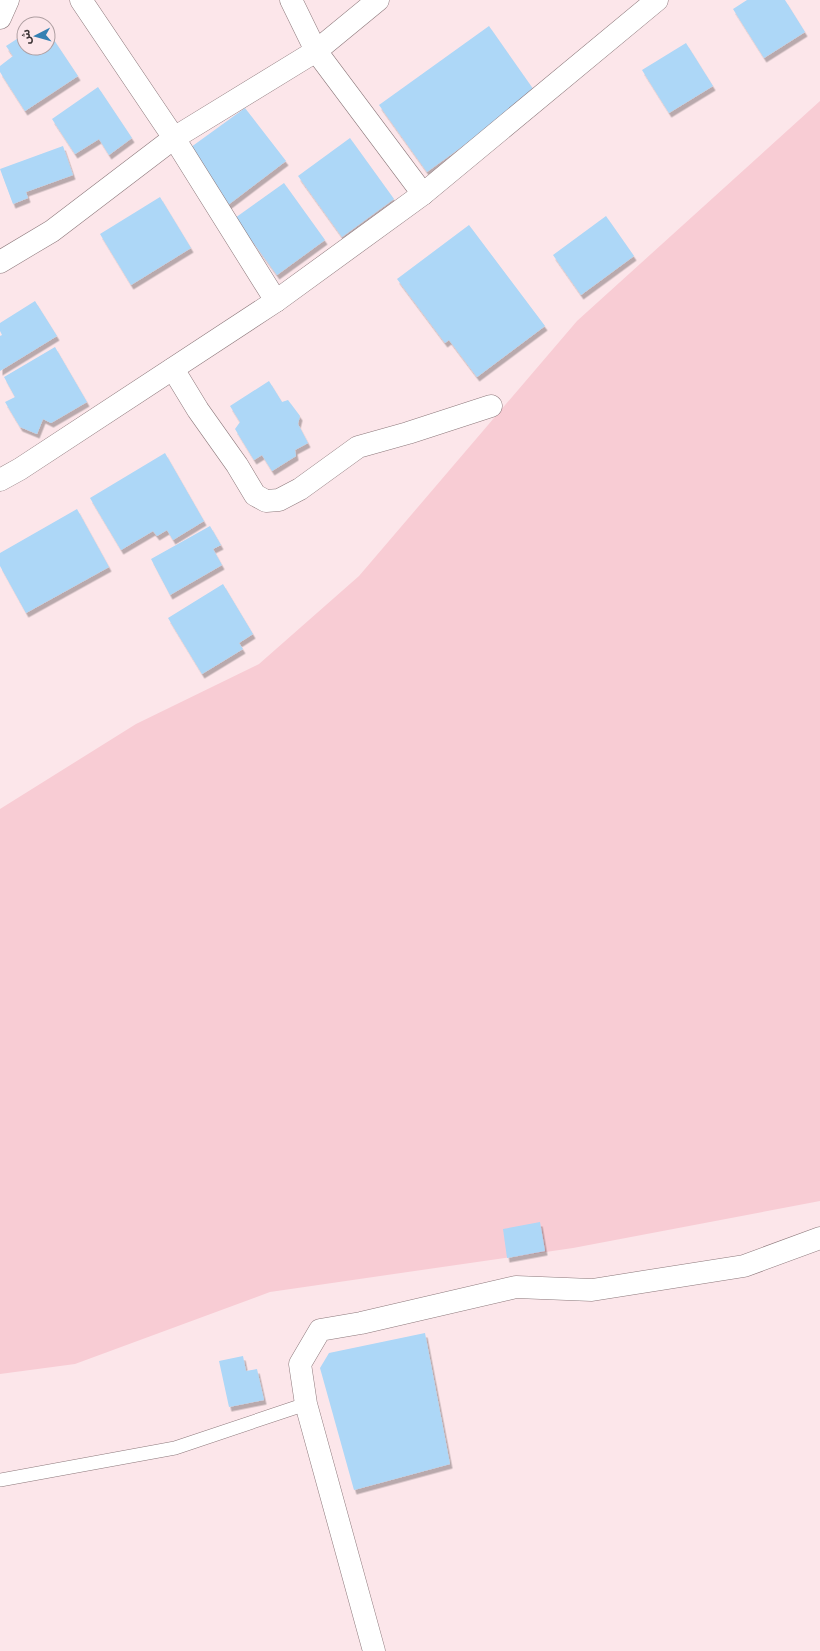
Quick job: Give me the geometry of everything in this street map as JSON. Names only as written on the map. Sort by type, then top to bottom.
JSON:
[{"type":"street","points":[[0,18],[8,0]]},
{"type":"street","points":[[81,0],[174,138],[276,301]]},
{"type":"street","points":[[291,0],[316,52],[423,194]]},
{"type":"street","points":[[0,262],[52,231],[174,138],[316,52],[378,0]]},
{"type":"street","points":[[0,480],[20,469],[276,301],[423,194],[657,0]]},
{"type":"street","points":[[173,368],[198,410],[237,465],[255,495],[266,501],[279,500],[300,489],[358,447],[491,406]]},
{"type":"street","points":[[374,1651],[306,1404],[300,1364],[320,1330],[361,1323],[516,1287],[592,1290],[744,1266],[820,1238]]},
{"type":"lane","points":[[0,1480],[175,1448],[306,1404]]},
{"type":"shaded area","points":[[820,101],[820,1201],[573,1248],[270,1292],[75,1364],[0,1374],[0,809],[136,724],[259,664],[359,576],[577,321]]},
{"type":"building","points":[[747,0],[785,0],[805,32],[764,58],[733,9]]},
{"type":"building","points":[[489,26],[536,93],[427,172],[379,105]]},
{"type":"building","points":[[16,40],[16,56],[56,56],[56,43],[78,76],[25,111],[0,72],[0,66],[13,56],[6,46]]},
{"type":"building","points":[[686,43],[713,86],[669,113],[642,70]]},
{"type":"building","points":[[98,87],[132,138],[109,155],[99,139],[75,154],[52,119]]},
{"type":"building","points":[[245,108],[286,161],[228,205],[187,150]]},
{"type":"building","points":[[350,138],[394,199],[342,237],[298,176]]},
{"type":"building","points":[[63,146],[73,175],[26,192],[28,198],[13,204],[0,169]]},
{"type":"building","points":[[284,183],[325,240],[277,275],[235,218]]},
{"type":"building","points":[[160,197],[191,248],[131,285],[100,234]]},
{"type":"building","points":[[606,216],[634,256],[581,295],[553,255]]},
{"type":"building","points":[[469,225],[545,326],[477,377],[449,340],[445,343],[397,279]]},
{"type":"building","points":[[35,301],[57,336],[0,371],[0,336],[2,335],[0,331],[0,323]]},
{"type":"building","points":[[55,347],[87,402],[51,423],[43,419],[37,434],[20,427],[5,402],[15,397],[4,377]]},
{"type":"building","points":[[269,381],[282,402],[288,400],[300,416],[298,424],[308,443],[295,450],[296,456],[272,471],[262,455],[254,460],[235,429],[240,422],[230,406]]},
{"type":"building","points":[[165,453],[204,521],[173,540],[167,530],[157,536],[153,531],[121,550],[90,498]]},
{"type":"building","points":[[77,509],[109,567],[26,613],[0,566],[0,553]]},
{"type":"building","points":[[210,526],[221,545],[213,549],[222,565],[170,595],[151,559]]},
{"type":"building","points":[[223,584],[253,634],[239,643],[243,649],[202,674],[168,618]]},
{"type":"building","points":[[540,1222],[545,1251],[507,1258],[503,1229]]},
{"type":"building","points":[[425,1333],[450,1464],[354,1490],[320,1368],[329,1353]]},
{"type":"building","points":[[243,1356],[246,1371],[257,1369],[264,1400],[229,1407],[219,1361]]}]
